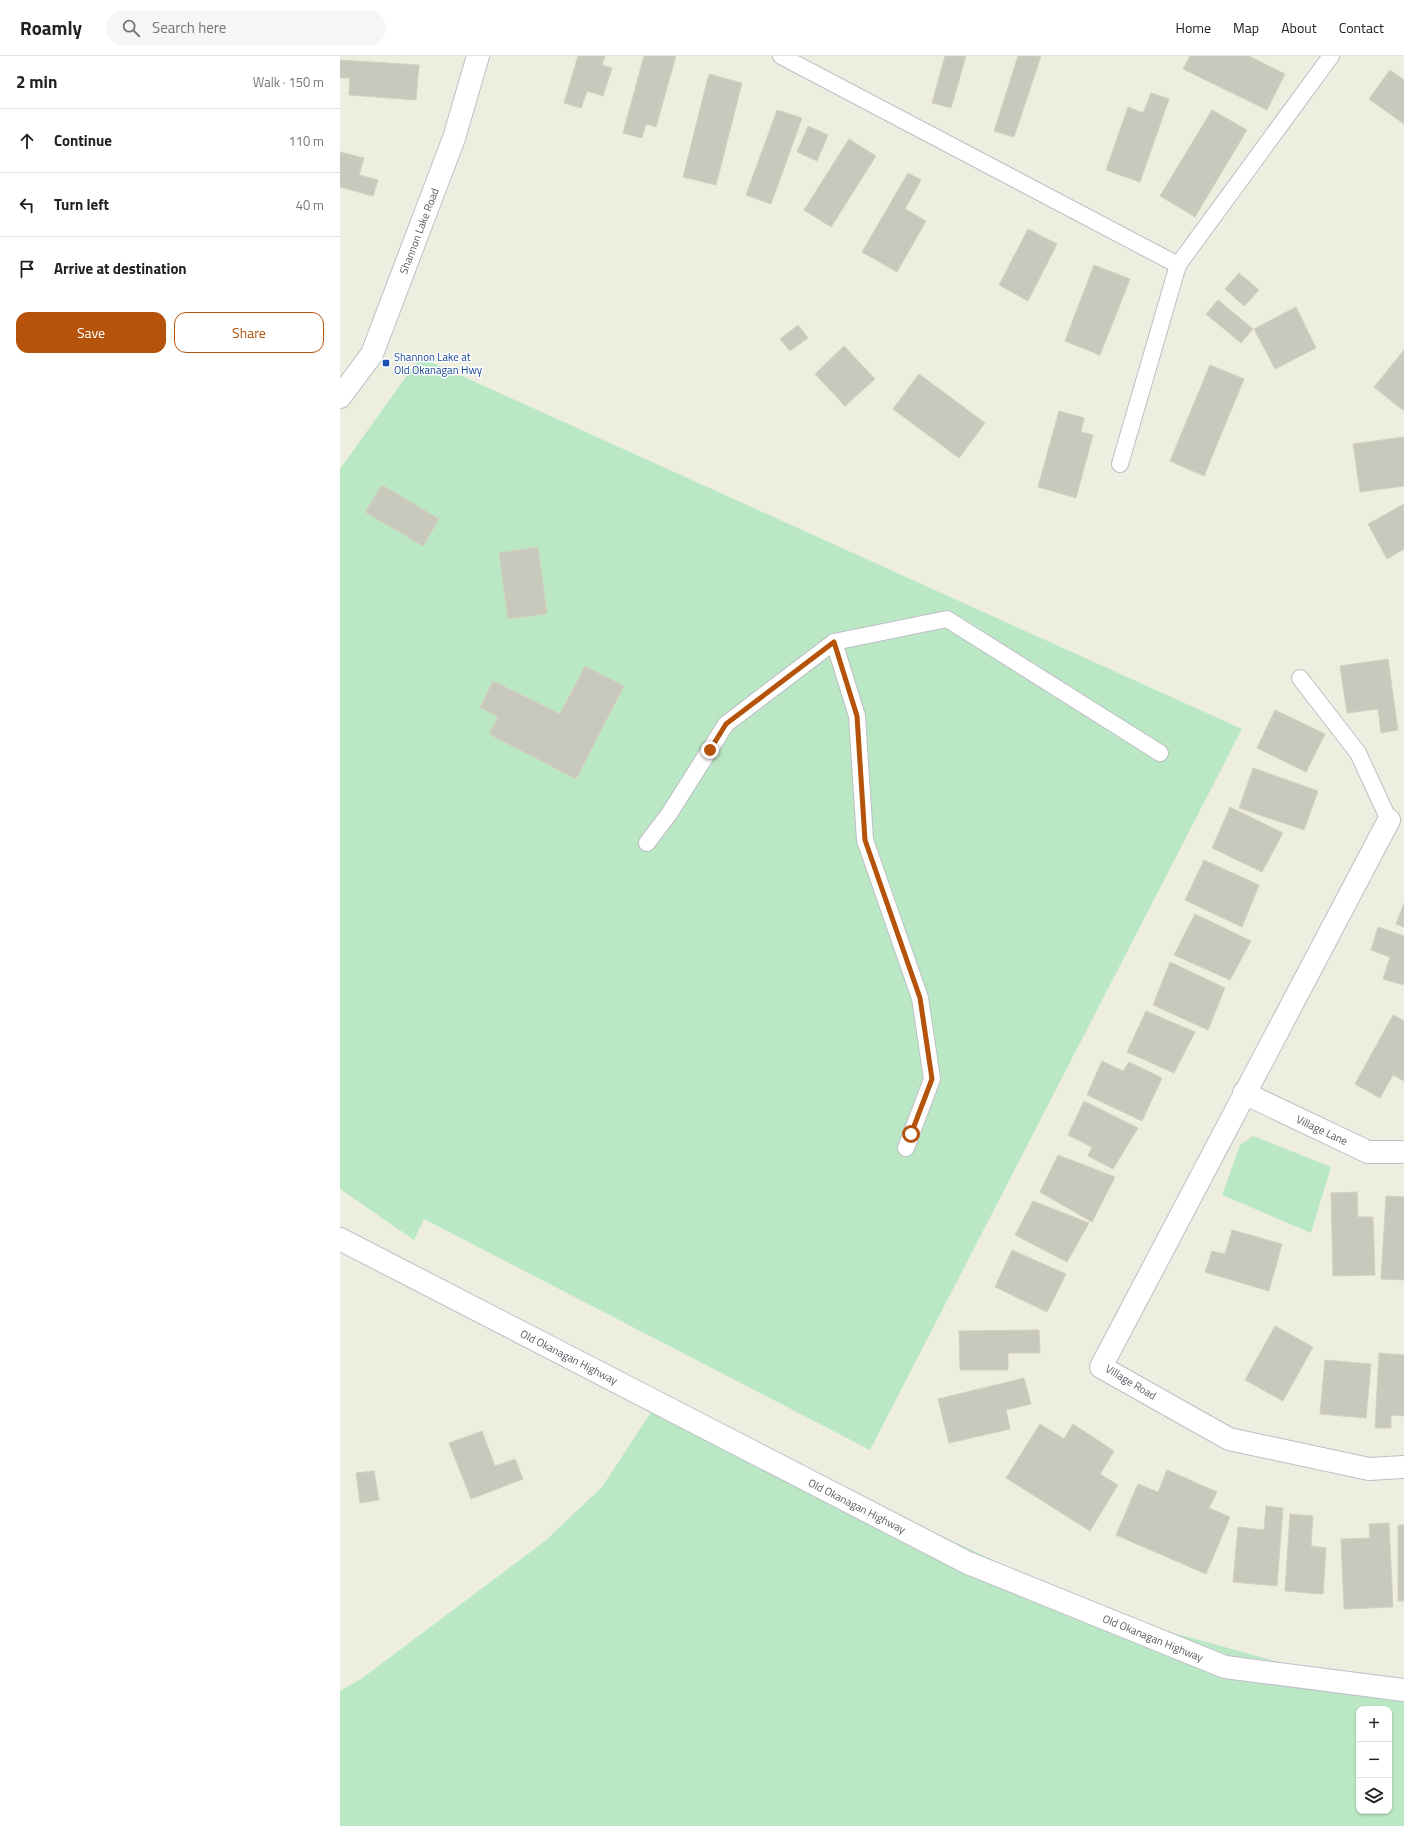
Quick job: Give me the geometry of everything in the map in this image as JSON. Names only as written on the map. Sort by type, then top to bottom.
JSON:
[{"type":"street","name":"Shannon Lake Road","points":[[340,397],[372,354],[454,138],[478,56]]},
{"type":"street","points":[[1244,1093],[1389,820]]},
{"type":"street","name":"Village Lane","points":[[1244,1093],[1368,1152],[1404,1152]]},
{"type":"street","name":"Village Road","points":[[1244,1093],[1101,1367],[1229,1439],[1369,1469],[1404,1468]]},
{"type":"street","name":"Old Okanagan Highway","points":[[340,1239],[968,1563],[1225,1667],[1404,1690]]},
{"type":"lane","points":[[781,56],[1178,265]]},
{"type":"lane","points":[[1120,464],[1178,265],[1331,56]]},
{"type":"lane","points":[[647,844],[669,814],[726,724],[834,642],[947,619],[1160,753]]},
{"type":"lane","points":[[834,642],[857,716],[865,840],[920,998],[932,1079],[906,1148]]},
{"type":"lane","points":[[1300,678],[1358,753],[1389,820]]},
{"type":"green space","points":[[420,357],[1242,729],[870,1450],[424,1219],[414,1240],[340,1189],[340,469]]},
{"type":"green space","points":[[1253,1136],[1331,1167],[1311,1233],[1222,1195],[1240,1145]]},
{"type":"green space","points":[[657,1403],[1113,1616],[1336,1678],[1404,1678],[1404,1826],[340,1826],[340,1691],[361,1679],[545,1541],[602,1487]]},
{"type":"building","points":[[578,56],[605,56],[602,65],[612,68],[603,96],[587,91],[581,108],[564,103]]},
{"type":"building","points":[[644,56],[676,56],[656,127],[646,124],[642,138],[623,133]]},
{"type":"building","points":[[945,56],[966,56],[951,108],[932,103]]},
{"type":"building","points":[[1018,56],[1041,56],[1014,137],[994,131]]},
{"type":"building","points":[[1190,56],[1249,56],[1285,74],[1267,110],[1183,69]]},
{"type":"building","points":[[340,60],[419,65],[416,100],[349,95],[350,78],[340,78]]},
{"type":"building","points":[[1390,70],[1404,80],[1404,124],[1369,99]]},
{"type":"building","points":[[709,74],[742,83],[716,185],[683,177]]},
{"type":"building","points":[[1151,93],[1169,99],[1140,182],[1106,170],[1128,107],[1143,113]]},
{"type":"building","points":[[777,110],[802,118],[771,204],[746,195]]},
{"type":"building","points":[[1212,110],[1247,130],[1195,217],[1160,196]]},
{"type":"building","points":[[808,126],[828,135],[817,161],[797,152]]},
{"type":"building","points":[[849,139],[876,156],[831,227],[804,210]]},
{"type":"building","points":[[340,152],[364,158],[359,175],[378,180],[373,196],[340,187]]},
{"type":"building","points":[[908,173],[921,180],[905,209],[926,221],[897,272],[862,252]]},
{"type":"building","points":[[1028,229],[1057,244],[1028,301],[999,285]]},
{"type":"building","points":[[1094,265],[1130,279],[1100,355],[1065,341]]},
{"type":"building","points":[[1239,273],[1259,290],[1244,306],[1225,289]]},
{"type":"building","points":[[1218,300],[1253,329],[1241,343],[1206,314]]},
{"type":"building","points":[[1296,307],[1316,348],[1275,369],[1254,329]]},
{"type":"building","points":[[798,325],[808,338],[790,351],[780,339]]},
{"type":"building","points":[[844,346],[875,379],[845,406],[815,374]]},
{"type":"building","points":[[1404,350],[1404,411],[1374,387]]},
{"type":"building","points":[[1210,365],[1244,379],[1204,476],[1170,461]]},
{"type":"building","points":[[919,374],[985,423],[959,458],[893,409]]},
{"type":"building","points":[[1059,411],[1084,418],[1081,432],[1093,435],[1076,498],[1038,487]]},
{"type":"building","points":[[1404,437],[1404,486],[1360,492],[1353,444]]},
{"type":"building","points":[[382,485],[439,519],[423,546],[365,512]]},
{"type":"building","points":[[1404,504],[1404,549],[1387,559],[1368,524]]},
{"type":"building","points":[[538,547],[547,614],[508,619],[499,553]]},
{"type":"building","points":[[1388,659],[1398,730],[1381,733],[1378,709],[1347,713],[1340,666]]},
{"type":"building","points":[[585,666],[624,686],[576,779],[489,734],[498,717],[480,707],[493,681],[560,714]]},
{"type":"building","points":[[1275,710],[1325,734],[1306,772],[1257,748]]},
{"type":"building","points":[[1253,768],[1318,791],[1304,830],[1239,808]]},
{"type":"building","points":[[1230,807],[1283,833],[1262,872],[1212,848]]},
{"type":"building","points":[[1204,860],[1259,885],[1242,927],[1185,900]]},
{"type":"building","points":[[1404,903],[1404,927],[1396,924]]},
{"type":"building","points":[[1195,914],[1251,941],[1230,980],[1174,955]]},
{"type":"building","points":[[1378,927],[1404,936],[1404,985],[1383,979],[1390,957],[1371,950]]},
{"type":"building","points":[[1170,962],[1225,988],[1208,1030],[1153,1005]]},
{"type":"building","points":[[1146,1011],[1195,1032],[1174,1073],[1127,1052]]},
{"type":"building","points":[[1393,1015],[1404,1021],[1404,1081],[1393,1075],[1380,1098],[1355,1084]]},
{"type":"building","points":[[1102,1061],[1123,1071],[1129,1062],[1162,1078],[1142,1121],[1087,1095]]},
{"type":"building","points":[[1084,1101],[1138,1128],[1113,1169],[1088,1156],[1092,1147],[1068,1135]]},
{"type":"building","points":[[1058,1155],[1115,1177],[1092,1222],[1040,1192]]},
{"type":"building","points":[[1357,1192],[1358,1217],[1373,1217],[1375,1275],[1333,1276],[1331,1193]]},
{"type":"building","points":[[1386,1196],[1404,1197],[1404,1280],[1381,1279]]},
{"type":"building","points":[[1033,1201],[1089,1223],[1067,1262],[1015,1235]]},
{"type":"building","points":[[1232,1230],[1282,1244],[1269,1291],[1205,1272],[1212,1251],[1225,1254]]},
{"type":"building","points":[[1012,1250],[1066,1274],[1047,1312],[995,1287]]},
{"type":"building","points":[[1275,1326],[1313,1347],[1283,1401],[1245,1380]]},
{"type":"building","points":[[1039,1330],[1040,1353],[1008,1353],[1008,1370],[960,1370],[959,1331]]},
{"type":"building","points":[[1379,1353],[1404,1355],[1404,1416],[1391,1415],[1391,1428],[1375,1428]]},
{"type":"building","points":[[1325,1360],[1371,1364],[1366,1418],[1320,1414]]},
{"type":"building","points":[[1024,1378],[1031,1404],[1006,1410],[1010,1429],[949,1443],[938,1399]]},
{"type":"building","points":[[1040,1424],[1064,1439],[1073,1424],[1114,1451],[1100,1474],[1118,1485],[1090,1531],[1006,1478]]},
{"type":"building","points":[[482,1431],[495,1466],[515,1459],[523,1479],[471,1499],[449,1443]]},
{"type":"building","points":[[1167,1470],[1217,1492],[1209,1508],[1230,1517],[1206,1574],[1116,1535],[1138,1484],[1158,1492]]},
{"type":"building","points":[[374,1471],[379,1500],[360,1503],[356,1473]]},
{"type":"building","points":[[1266,1506],[1283,1508],[1277,1586],[1233,1582],[1238,1527],[1264,1530]]},
{"type":"building","points":[[1290,1514],[1313,1516],[1311,1546],[1326,1548],[1323,1594],[1285,1591]]},
{"type":"building","points":[[1389,1523],[1393,1607],[1344,1609],[1341,1539],[1370,1538],[1369,1524]]},
{"type":"building","points":[[1398,1525],[1404,1525],[1404,1601],[1398,1601]]},
{"type":"place","name":"Shannon Lake at Old Okanagan Hwy","points":[[386,363]]},
{"type":"route","points":[[710,750],[726,724],[834,642],[857,716],[865,840],[920,998],[932,1079],[911,1134]]}]
